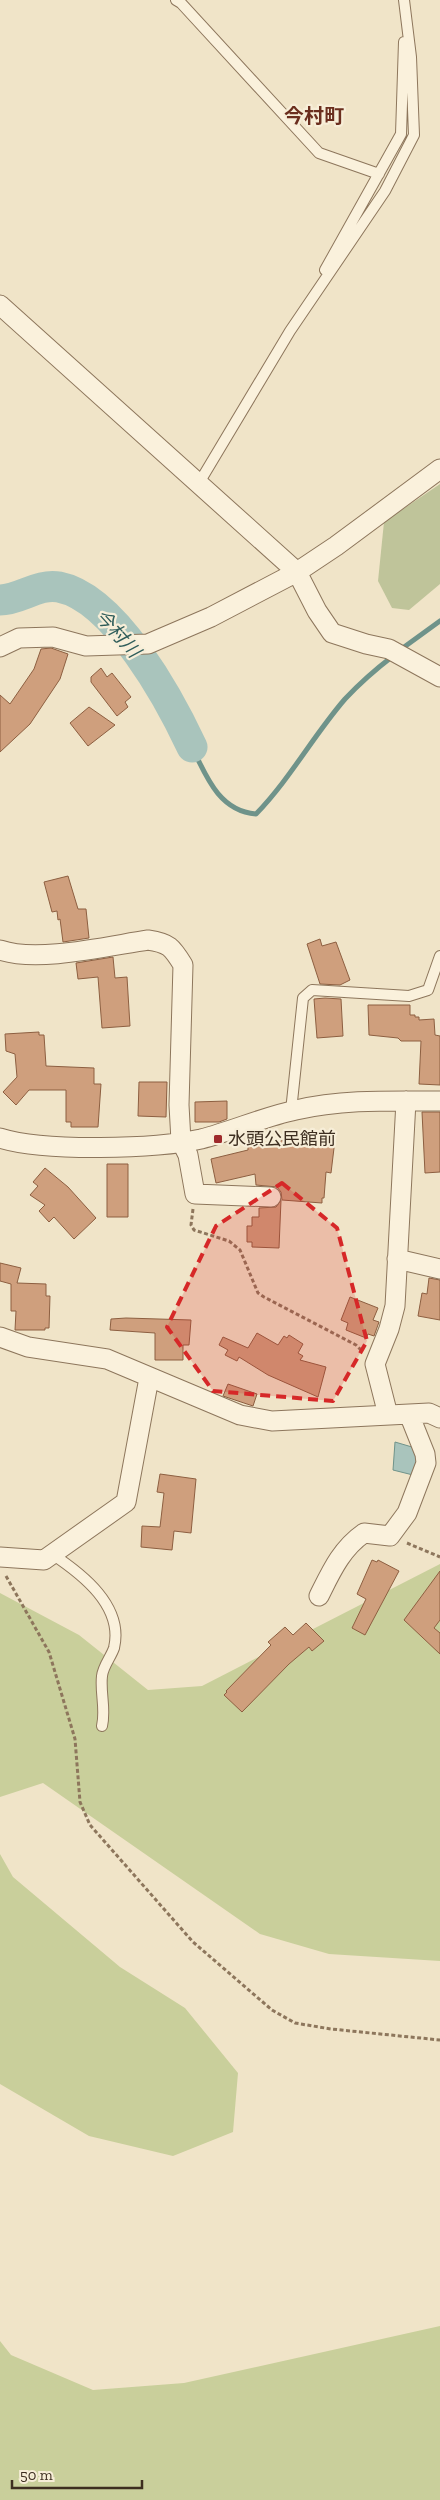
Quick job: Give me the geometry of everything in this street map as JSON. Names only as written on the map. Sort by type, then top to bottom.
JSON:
[{"type":"street","points":[[0,305],[297,572],[317,611],[332,633],[388,649],[413,660],[440,677]]},
{"type":"street","points":[[0,647],[19,638],[44,637],[53,637],[86,646],[148,644],[211,617],[297,572],[440,470]]},
{"type":"street","points":[[0,950],[11,954],[38,955],[148,940],[165,943],[175,952],[183,965],[178,1106],[181,1141],[188,1155],[195,1194],[271,1197]]},
{"type":"street","points":[[388,1415],[375,1364],[389,1330],[394,1306],[406,1101]]},
{"type":"street","points":[[0,1138],[49,1146],[144,1146],[217,1134],[291,1111],[348,1102],[440,1101]]},
{"type":"street","points":[[397,1259],[440,1269]]},
{"type":"street","points":[[0,1337],[28,1347],[107,1359],[240,1415],[272,1421],[429,1413],[440,1418]]},
{"type":"street","points":[[2,1565],[44,1560],[126,1502],[149,1378]]},
{"type":"street","points":[[319,1596],[340,1554],[353,1541],[364,1533],[390,1536],[407,1513],[426,1463],[425,1454],[409,1414]]},
{"type":"lane","points":[[176,0],[181,3],[319,154],[379,174]]},
{"type":"lane","points":[[199,483],[290,331],[403,128],[404,4]]},
{"type":"lane","points":[[290,331],[385,191],[414,134],[411,57],[404,4]]},
{"type":"lane","points":[[291,1111],[303,998],[312,990],[420,995],[428,990],[440,956]]},
{"type":"lane","points":[[52,1554],[73,1568],[100,1595],[110,1611],[114,1624],[114,1647],[102,1675],[104,1717],[102,1726]]},
{"type":"path","points":[[195,1194],[191,1225],[194,1230],[229,1240],[240,1250],[258,1293],[356,1345],[375,1364]]},
{"type":"path","points":[[390,1536],[440,1557]]},
{"type":"path","points":[[2,1565],[49,1652],[75,1739],[80,1802],[90,1825],[193,1942],[272,2010],[295,2023],[331,2029],[440,2040]]},
{"type":"highlighted area","points":[[282,1183],[337,1228],[367,1341],[333,1401],[213,1391],[167,1327],[216,1226]]},
{"type":"green space","points":[[440,484],[440,584],[409,610],[392,608],[378,581],[384,522]]},
{"type":"green space","points":[[440,1564],[440,1961],[329,1954],[260,1934],[43,1783],[0,1797],[0,1593],[79,1635],[148,1690],[202,1686]]},
{"type":"green space","points":[[0,1854],[13,1877],[120,1967],[185,2008],[238,2073],[233,2132],[173,2156],[89,2136],[0,2084]]},
{"type":"green space","points":[[440,2326],[440,2500],[0,2500],[0,2341],[11,2355],[93,2390],[184,2383]]},
{"type":"water","points":[[395,1442],[412,1447],[417,1459],[413,1475],[393,1470]]},
{"type":"building","points":[[51,648],[68,654],[60,679],[30,724],[0,752],[0,695],[10,704],[34,669],[41,649]]},
{"type":"building","points":[[101,668],[107,677],[112,673],[131,697],[125,702],[128,707],[117,716],[91,682],[91,677]]},
{"type":"building","points":[[89,707],[115,725],[88,746],[70,723]]},
{"type":"building","points":[[68,876],[78,909],[86,909],[89,938],[63,942],[60,919],[58,920],[57,911],[52,912],[44,882]]},
{"type":"building","points":[[320,939],[322,946],[336,942],[350,980],[340,985],[320,984],[307,944]]},
{"type":"building","points":[[113,957],[115,978],[127,977],[130,1026],[102,1028],[98,977],[78,979],[76,963]]},
{"type":"building","points":[[314,999],[341,999],[343,1036],[317,1038]]},
{"type":"building","points":[[368,1005],[410,1005],[410,1015],[419,1017],[419,1020],[434,1019],[435,1035],[440,1036],[440,1085],[419,1084],[421,1041],[401,1041],[398,1038],[369,1035]]},
{"type":"building","points":[[39,1032],[39,1035],[44,1035],[46,1066],[94,1068],[94,1084],[101,1084],[98,1127],[71,1127],[71,1122],[66,1122],[66,1090],[29,1090],[16,1105],[3,1092],[17,1077],[15,1054],[6,1051],[5,1034]]},
{"type":"building","points":[[139,1082],[167,1082],[166,1117],[138,1116]]},
{"type":"building","points":[[227,1101],[227,1119],[219,1122],[195,1122],[195,1102]]},
{"type":"building","points":[[422,1112],[440,1112],[440,1172],[425,1173]]},
{"type":"building","points":[[331,1133],[334,1148],[331,1173],[326,1172],[322,1203],[282,1200],[281,1192],[277,1187],[256,1185],[255,1174],[216,1183],[211,1159],[248,1150],[248,1147]]},
{"type":"building","points":[[107,1164],[128,1164],[128,1217],[107,1217]]},
{"type":"building","points":[[45,1168],[68,1187],[96,1218],[74,1239],[54,1217],[49,1222],[39,1211],[45,1205],[30,1195],[38,1186],[33,1182]]},
{"type":"building","points":[[281,1200],[279,1248],[252,1247],[252,1242],[247,1242],[247,1226],[252,1226],[252,1217],[259,1217],[259,1208],[276,1207]]},
{"type":"building","points":[[0,1263],[21,1268],[17,1283],[46,1284],[46,1296],[50,1296],[49,1328],[45,1328],[45,1330],[15,1330],[16,1311],[11,1311],[11,1284],[0,1281]]},
{"type":"building","points":[[429,1278],[440,1280],[440,1320],[418,1316],[422,1293],[427,1294]]},
{"type":"building","points":[[350,1297],[378,1308],[373,1320],[379,1322],[374,1336],[368,1334],[366,1338],[346,1330],[348,1323],[341,1320]]},
{"type":"building","points":[[111,1319],[191,1320],[189,1345],[183,1345],[183,1360],[155,1360],[155,1333],[110,1330]]},
{"type":"building","points":[[257,1333],[278,1345],[284,1336],[287,1338],[289,1335],[303,1344],[298,1353],[303,1356],[300,1360],[326,1367],[318,1397],[268,1375],[239,1357],[237,1361],[225,1355],[228,1350],[219,1345],[223,1337],[248,1348]]},
{"type":"building","points":[[228,1384],[257,1394],[253,1406],[223,1396]]},
{"type":"building","points":[[160,1474],[196,1479],[191,1533],[174,1531],[172,1550],[141,1547],[142,1526],[160,1527],[164,1493],[157,1492]]},
{"type":"building","points":[[372,1560],[377,1562],[378,1560],[399,1571],[365,1635],[352,1628],[366,1599],[357,1594]]},
{"type":"building","points":[[440,1571],[440,1620],[434,1628],[440,1633],[440,1654],[404,1620]]},
{"type":"building","points":[[306,1623],[324,1641],[312,1651],[309,1647],[289,1664],[242,1712],[224,1695],[226,1691],[271,1645],[268,1642],[285,1627],[293,1635]]},
{"type":"waterway","name":"今村川","points":[[0,600],[51,586],[80,595],[100,610],[120,630],[155,679],[192,747]]},
{"type":"waterway","points":[[400,650],[440,621]]},
{"type":"waterway","points":[[192,747],[209,780],[223,799],[232,806],[256,814],[280,786],[345,699],[368,676],[393,656]]},
{"type":"place","name":"水頭公民館前","points":[[218,1139]]},
{"type":"district","name":"今村町","points":[[314,116]]}]
